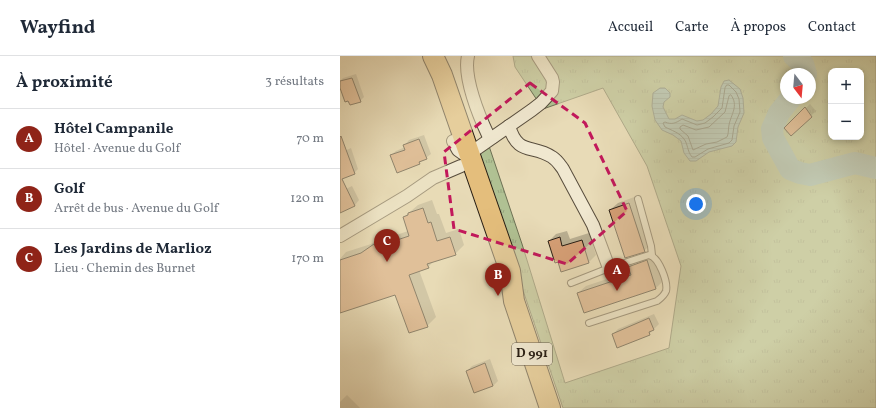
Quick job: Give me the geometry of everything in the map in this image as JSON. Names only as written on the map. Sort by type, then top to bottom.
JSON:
[{"type":"main road","points":[[425,56],[453,141],[465,160]]},
{"type":"main road","points":[[433,56],[442,75],[465,160]]},
{"type":"main road","name":"D 991","points":[[465,160],[510,271],[514,301],[550,408]]},
{"type":"street","points":[[468,56],[468,74],[474,99],[488,135],[493,137]]},
{"type":"street","points":[[340,236],[407,196],[433,178],[465,160],[493,137],[541,103],[552,91],[553,86],[552,78],[538,56]]},
{"type":"street","points":[[509,126],[512,137],[518,145],[550,156],[558,162],[563,169],[593,225],[609,268]]},
{"type":"lane","points":[[589,323],[657,301],[663,297],[666,290],[664,279],[657,261],[652,255],[652,246],[638,199]]},
{"type":"lane","points":[[571,283],[643,256],[652,255]]},
{"type":"highlighted area","points":[[530,83],[585,123],[627,211],[567,264],[454,229],[444,152]]},
{"type":"green space","points":[[513,56],[876,56],[876,408],[563,408],[477,155],[488,143],[522,244],[565,383],[669,348],[681,266],[647,166],[603,88],[543,109],[515,67]]},
{"type":"water","points":[[729,80],[740,89],[743,98],[744,113],[738,127],[736,142],[732,146],[709,152],[696,161],[690,161],[684,153],[681,141],[662,130],[655,120],[652,106],[653,93],[660,88],[665,88],[670,93],[670,97],[664,102],[663,107],[669,119],[675,119],[682,115],[697,121],[703,120],[718,106],[721,87],[724,81]]},
{"type":"building","points":[[352,78],[361,102],[350,105],[348,101],[345,102],[340,88],[340,81]]},
{"type":"building","points":[[805,107],[812,117],[791,136],[784,128]]},
{"type":"building","points":[[341,136],[355,174],[342,179],[355,206],[340,213],[340,137]]},
{"type":"building","points":[[419,139],[427,159],[419,162],[420,164],[397,173],[390,155],[405,150],[403,145]]},
{"type":"building","points":[[629,203],[645,252],[625,258],[609,210]]},
{"type":"building","points":[[423,208],[428,223],[431,222],[437,241],[450,237],[456,255],[427,264],[429,268],[409,275],[428,327],[409,333],[395,295],[340,313],[340,260],[361,253],[374,244],[376,247],[409,236],[403,217],[408,215],[408,213]]},
{"type":"building","points":[[560,237],[562,246],[582,240],[589,263],[561,272],[558,262],[555,263],[548,241]]},
{"type":"building","points":[[647,260],[656,289],[584,313],[577,293],[631,275],[628,267]]},
{"type":"building","points":[[649,318],[654,330],[649,332],[650,335],[617,348],[612,334]]},
{"type":"building","points":[[485,363],[493,386],[474,393],[466,371]]},
{"type":"waterway","points":[[794,56],[803,64],[804,68]]},
{"type":"waterway","points":[[786,104],[779,113],[772,129],[773,138],[790,169],[810,175],[855,163],[876,168]]},
{"type":"place","name":"Les Jardins de Marlioz","points":[[387,262]]},
{"type":"place","name":"Hôtel Campanile","points":[[617,291]]},
{"type":"place","name":"Golf","points":[[498,296]]}]
